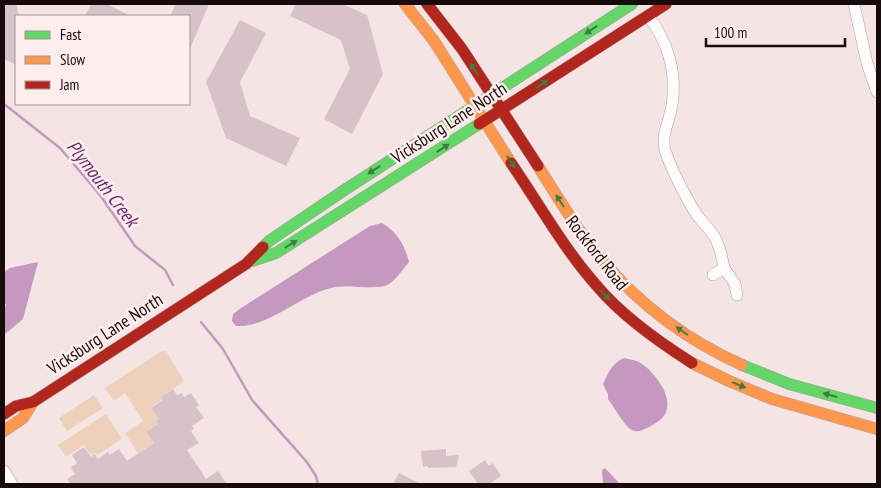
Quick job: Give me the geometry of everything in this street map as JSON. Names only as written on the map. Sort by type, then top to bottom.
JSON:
[{"type":"main road","name":"Rockford Road","points":[[405,4],[434,41],[484,122],[569,250],[598,288],[660,343],[729,382],[772,399],[877,429]]},
{"type":"main road","name":"Rockford Road","points":[[427,4],[439,17],[571,217],[602,260],[633,293],[664,319],[697,342],[723,356],[762,374],[877,408]]},
{"type":"main road","name":"Vicksburg Lane North","points":[[246,264],[269,241],[377,168],[632,4]]},
{"type":"main road","name":"Vicksburg Lane North","points":[[4,414],[16,406],[33,402],[246,264],[276,252],[484,122],[666,4]]},
{"type":"main road","name":"Vicksburg Lane North","points":[[4,430],[23,418],[33,402]]},
{"type":"street","points":[[854,4],[867,63],[877,92]]},
{"type":"street","points":[[648,16],[657,28],[666,46],[672,65],[672,106],[664,137],[665,149],[687,198],[714,236],[724,268],[735,284],[737,295]]},
{"type":"street","points":[[713,275],[724,268]]},
{"type":"street","points":[[4,472],[12,484]]},
{"type":"shaded area","points":[[382,223],[400,239],[409,262],[389,284],[374,287],[335,287],[310,296],[261,322],[236,326],[232,321],[233,314],[241,308],[370,226]]},
{"type":"shaded area","points":[[38,262],[23,319],[4,335],[4,311],[6,304],[4,303],[4,272],[10,268]]},
{"type":"shaded area","points":[[166,351],[184,381],[161,397],[163,399],[151,407],[159,419],[156,421],[158,424],[146,432],[154,443],[138,453],[125,433],[143,421],[125,393],[114,401],[105,388],[160,352]]},
{"type":"shaded area","points":[[624,358],[634,360],[645,366],[656,377],[665,392],[667,400],[665,414],[661,419],[652,426],[640,431],[632,430],[623,421],[608,399],[608,394],[603,384],[613,366]]},
{"type":"shaded area","points":[[94,395],[103,408],[67,431],[59,418]]},
{"type":"shaded area","points":[[106,414],[122,439],[97,455],[96,453],[91,455],[84,445],[66,457],[58,445]]},
{"type":"shaded area","points":[[605,468],[620,484],[603,484],[602,470]]},
{"type":"building","points":[[4,4],[16,4],[19,15],[15,15],[15,64],[4,59]]},
{"type":"building","points":[[91,4],[107,4],[128,15],[86,15]]},
{"type":"building","points":[[176,4],[209,4],[190,49],[190,15],[170,15]]},
{"type":"building","points":[[296,4],[342,4],[367,15],[383,74],[352,134],[324,119],[350,69],[341,40],[290,16]]},
{"type":"building","points":[[240,20],[266,33],[240,82],[250,116],[300,138],[286,166],[226,138],[206,82]]},
{"type":"building","points":[[173,389],[177,395],[182,393],[184,397],[191,393],[199,405],[196,407],[204,418],[192,426],[194,429],[191,431],[199,443],[187,450],[206,479],[218,471],[227,484],[71,484],[67,479],[75,474],[71,467],[77,463],[72,455],[84,447],[91,457],[95,454],[98,459],[108,452],[110,455],[119,449],[127,461],[154,443],[146,432],[158,424],[156,421],[159,419],[151,408],[163,400],[161,397]]},
{"type":"building","points":[[446,449],[446,456],[459,455],[456,467],[423,467],[421,451]]},
{"type":"building","points":[[485,460],[489,466],[493,463],[501,476],[489,484],[478,484],[469,471]]},
{"type":"building","points":[[399,473],[421,484],[393,484]]},
{"type":"waterway","name":"Plymouth Creek","points":[[4,104],[60,148],[100,195],[135,246],[165,270],[173,285]]},
{"type":"waterway","name":"Plymouth Creek","points":[[201,322],[223,349],[252,400],[306,461],[316,476],[318,484]]},
{"type":"traffic: fast","points":[[263,247],[346,189],[632,4]]},
{"type":"traffic: fast","points":[[252,261],[276,253],[479,124]]},
{"type":"traffic: fast","points":[[742,365],[789,384],[877,408]]},
{"type":"traffic: slow","points":[[405,4],[434,41],[511,163]]},
{"type":"traffic: slow","points":[[538,166],[585,238],[617,277],[649,307],[684,333],[742,365]]},
{"type":"traffic: slow","points":[[692,363],[772,399],[877,429]]},
{"type":"traffic: slow","points":[[4,431],[23,418],[33,402]]},
{"type":"traffic: jam","points":[[427,4],[462,49],[538,166]]},
{"type":"traffic: jam","points":[[479,124],[666,4]]},
{"type":"traffic: jam","points":[[511,163],[574,257],[607,297],[642,328],[692,363]]},
{"type":"traffic: jam","points":[[4,414],[16,406],[33,402],[246,264],[263,247]]}]
